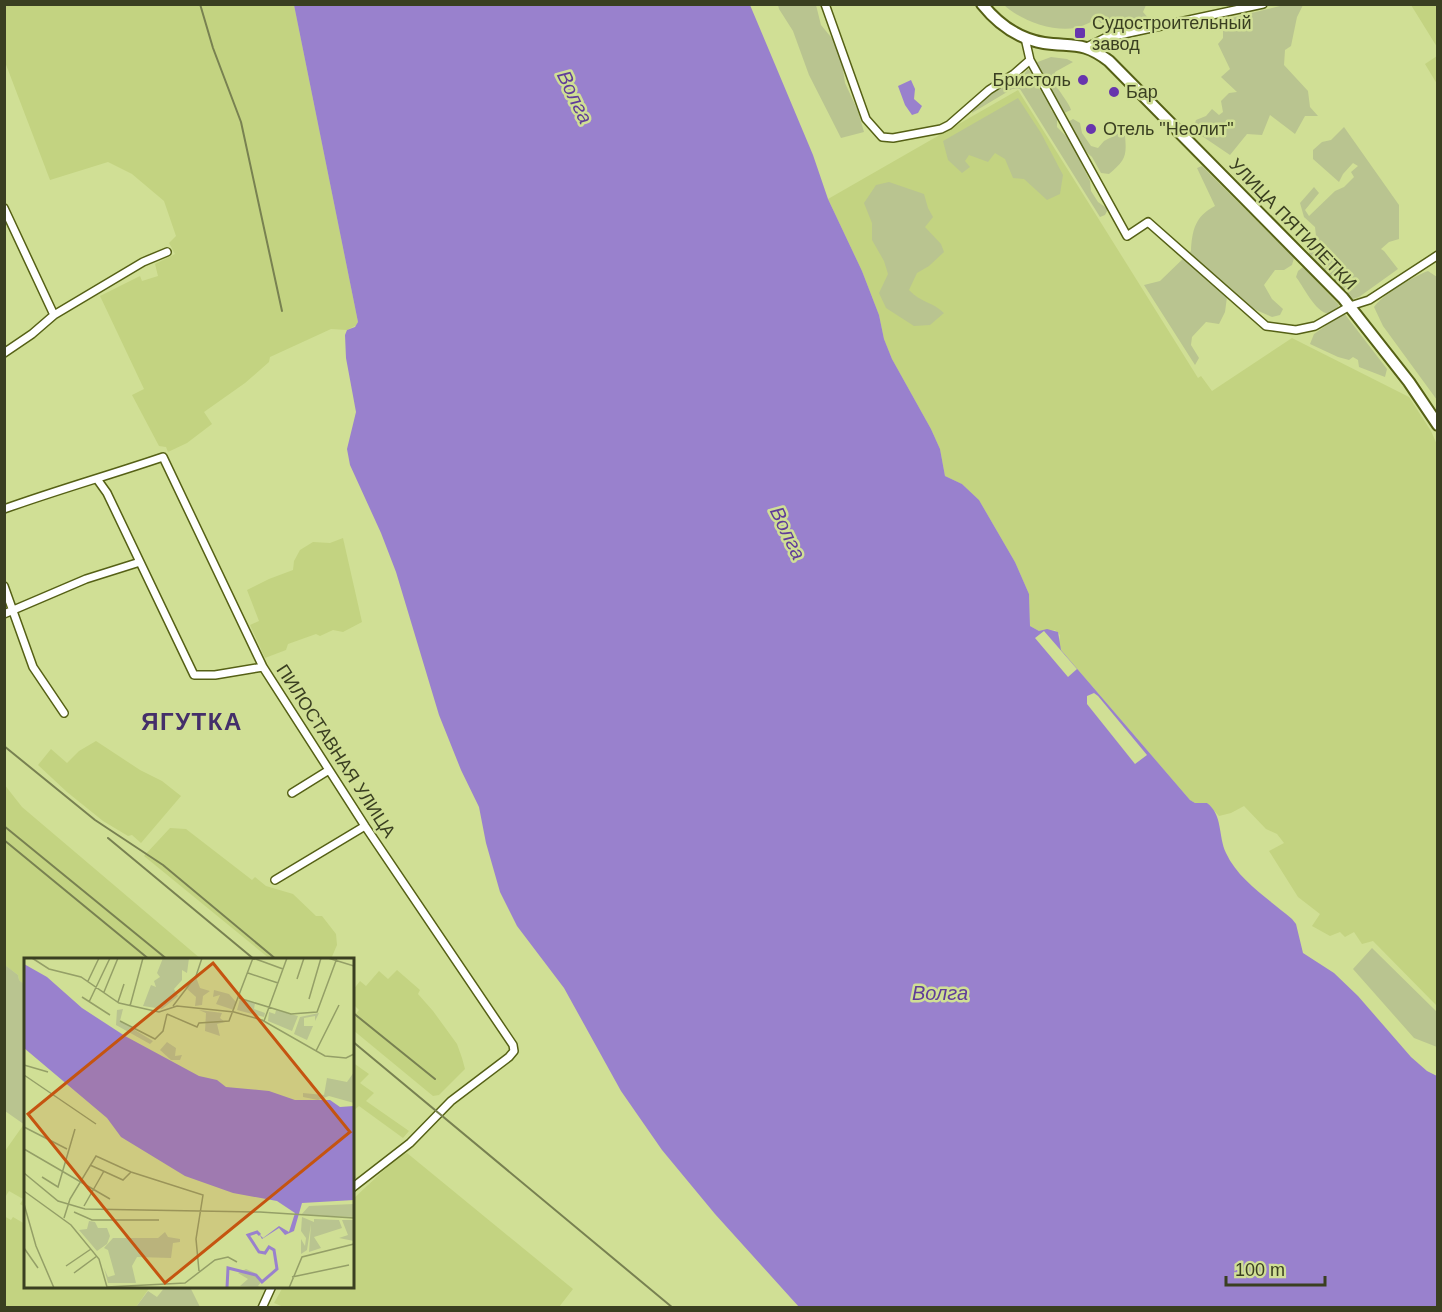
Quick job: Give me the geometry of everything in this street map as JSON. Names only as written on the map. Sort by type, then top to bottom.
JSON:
[{"type":"main road","name":"УЛИЦА ПЯТИЛЕТКИ","points":[[982,4],[998,22],[1025,38],[1045,43],[1087,47],[1116,68],[1350,306],[1409,382],[1437,425]]},
{"type":"street","points":[[825,4],[866,119],[882,137],[893,138],[940,129],[956,121],[989,90],[1014,74],[1030,60]]},
{"type":"street","points":[[1087,47],[1105,38],[1263,4]]},
{"type":"street","points":[[1025,38],[1030,60],[1127,236],[1148,222],[1266,326],[1296,330],[1315,326],[1350,306],[1368,300],[1435,257],[1437,267]]},
{"type":"street","points":[[4,207],[54,315]]},
{"type":"street","points":[[4,353],[32,334],[54,315],[143,261],[167,252]]},
{"type":"street","name":"ПИЛОСТАВНАЯ УЛИЦА","points":[[97,479],[163,458],[263,666],[328,770],[513,1045],[514,1051],[509,1058],[444,1107],[410,1143],[354,1186]]},
{"type":"street","points":[[4,509],[75,484],[97,479],[107,493],[194,675],[215,675],[263,666]]},
{"type":"street","points":[[4,614],[86,579],[140,562]]},
{"type":"street","points":[[4,586],[33,668],[64,713]]},
{"type":"street","points":[[292,793],[328,770]]},
{"type":"street","points":[[275,880],[365,826]]},
{"type":"street","points":[[262,1308],[272,1288]]},
{"type":"shaded area","points":[[4,5],[294,5],[357,325],[347,330],[331,329],[270,357],[269,362],[245,383],[204,412],[212,424],[187,443],[168,452],[166,447],[159,446],[132,395],[144,389],[100,296],[140,276],[142,281],[158,276],[155,264],[175,254],[169,243],[176,236],[164,201],[132,174],[108,162],[50,180],[5,62]]},
{"type":"shaded area","points":[[778,5],[816,5],[821,25],[835,42],[842,63],[845,83],[858,111],[864,132],[841,138],[809,75],[793,31]]},
{"type":"shaded area","points":[[1004,5],[1146,5],[1143,12],[1150,20],[1121,29],[1107,30],[1097,19],[1078,27],[1056,28],[1027,20]]},
{"type":"shaded area","points":[[1284,5],[1303,5],[1297,17],[1291,46],[1285,50],[1284,65],[1308,91],[1310,107],[1318,116],[1305,116],[1295,134],[1270,115],[1262,135],[1247,134],[1230,155],[1193,130],[1196,120],[1206,116],[1212,109],[1219,115],[1223,112],[1221,101],[1229,93],[1237,92],[1221,77],[1230,69],[1218,44],[1223,38],[1223,20]]},
{"type":"shaded area","points":[[1411,5],[1437,5],[1437,47]]},
{"type":"shaded area","points":[[1437,56],[1437,84],[1425,64]]},
{"type":"shaded area","points":[[1051,57],[1073,62],[1055,72],[1053,80],[1071,110],[1064,113],[1054,100],[1048,84],[1035,63]]},
{"type":"shaded area","points":[[1028,69],[1035,77],[1036,85],[1048,99],[1051,110],[1057,117],[1057,127],[1074,148],[1090,181],[1091,191],[1098,202],[1108,209],[1105,215],[1100,217],[1020,89],[1012,89],[972,113],[973,108],[994,89],[1019,81]]},
{"type":"shaded area","points":[[1018,90],[1198,378],[1201,376],[1212,391],[1292,338],[1409,397],[1431,431],[1438,447],[1437,1006],[1373,941],[1362,944],[1354,932],[1345,937],[1340,932],[1330,936],[1312,926],[1320,914],[1298,897],[1269,851],[1284,843],[1277,834],[1266,829],[1244,806],[1219,816],[1207,803],[1195,803],[1190,800],[1061,650],[1060,635],[1055,630],[1039,631],[1030,626],[1029,594],[1015,562],[979,500],[962,484],[945,476],[940,449],[892,359],[884,339],[879,315],[862,271],[828,199]]},
{"type":"shaded area","points":[[1018,98],[1041,133],[1063,175],[1060,194],[1047,200],[1024,179],[1013,178],[1005,159],[995,153],[988,162],[969,155],[965,161],[970,167],[962,173],[948,160],[943,141]]},
{"type":"shaded area","points":[[1073,119],[1080,123],[1082,133],[1091,146],[1098,148],[1104,141],[1119,133],[1125,136],[1124,158],[1109,174],[1101,173],[1092,157],[1083,149],[1068,122]]},
{"type":"shaded area","points":[[1344,127],[1399,205],[1399,239],[1389,242],[1381,249],[1398,269],[1359,297],[1350,300],[1309,255],[1309,247],[1316,236],[1315,227],[1304,217],[1300,203],[1314,187],[1319,193],[1305,210],[1309,216],[1335,191],[1344,187],[1354,177],[1351,172],[1358,166],[1353,163],[1339,182],[1313,159],[1313,150],[1322,142],[1331,140]]},
{"type":"shaded area","points":[[1202,166],[1294,258],[1292,265],[1284,270],[1275,270],[1264,285],[1272,299],[1283,309],[1280,315],[1272,317],[1227,297],[1225,312],[1219,324],[1206,322],[1192,337],[1191,345],[1199,358],[1195,365],[1144,285],[1160,281],[1191,251],[1192,237],[1199,219],[1215,206],[1197,168]]},
{"type":"shaded area","points":[[889,182],[924,194],[933,217],[925,227],[941,244],[944,252],[929,266],[917,273],[909,290],[944,313],[930,325],[914,326],[886,308],[879,293],[888,274],[884,261],[872,240],[872,223],[864,203],[876,185]]},
{"type":"shaded area","points":[[1303,267],[1339,305],[1333,312],[1327,314],[1321,311],[1309,297],[1296,277],[1298,271]]},
{"type":"shaded area","points":[[1428,271],[1437,277],[1437,400],[1383,326],[1374,307],[1399,286]]},
{"type":"shaded area","points":[[1344,313],[1387,369],[1385,377],[1359,367],[1358,360],[1353,357],[1349,360],[1338,357],[1310,344],[1314,334]]},
{"type":"shaded area","points":[[343,538],[362,622],[343,632],[333,630],[320,636],[316,634],[288,644],[286,650],[265,658],[250,625],[259,621],[247,590],[293,570],[294,561],[300,550],[313,542],[330,543]]},
{"type":"shaded area","points":[[96,741],[140,770],[162,781],[181,796],[141,843],[132,835],[128,836],[103,821],[38,765],[51,749],[67,763],[79,751]]},
{"type":"shaded area","points":[[4,784],[22,807],[200,958],[24,958],[24,984],[19,980],[18,975],[5,965]]},
{"type":"shaded area","points":[[170,828],[186,829],[252,880],[255,877],[266,886],[293,894],[316,916],[322,916],[336,934],[337,945],[331,958],[269,958],[144,856]]},
{"type":"shaded area","points":[[1372,948],[1437,1012],[1437,1047],[1414,1038],[1353,969]]},
{"type":"shaded area","points":[[5,965],[18,975],[19,980],[24,984],[24,1124],[5,1111]]},
{"type":"shaded area","points":[[397,970],[420,990],[418,994],[457,1044],[465,1069],[439,1095],[433,1096],[354,1031],[354,1016],[359,1010],[354,1005],[354,989],[360,981],[366,986],[379,971],[388,979]]},
{"type":"shaded area","points":[[354,1063],[369,1074],[360,1083],[374,1093],[366,1101],[409,1131],[403,1138],[359,1106],[354,1110]]},
{"type":"shaded area","points":[[24,1124],[24,1206],[20,1204],[23,1199],[9,1191],[4,1199],[5,1151]]},
{"type":"shaded area","points":[[407,1153],[573,1289],[559,1307],[286,1308],[274,1303],[282,1288],[354,1288],[354,1198],[398,1157]]},
{"type":"shaded area","points":[[4,1216],[11,1220],[13,1217],[24,1223],[24,1288],[149,1288],[136,1307],[5,1307]]},
{"type":"shaded area","points":[[164,1288],[190,1288],[200,1307],[136,1307],[148,1291],[157,1297]]},
{"type":"water","name":"Волга","points":[[294,5],[750,5],[813,155],[828,199],[862,271],[879,315],[884,339],[892,359],[931,429],[940,449],[945,476],[962,484],[979,500],[1015,562],[1029,594],[1030,626],[1039,631],[1047,629],[1058,632],[1061,650],[1190,800],[1195,803],[1207,803],[1212,808],[1216,813],[1226,853],[1232,863],[1247,881],[1296,924],[1303,953],[1334,973],[1358,996],[1411,1057],[1427,1071],[1437,1076],[1437,1307],[799,1307],[715,1214],[662,1150],[621,1091],[564,988],[517,926],[500,892],[486,843],[479,807],[439,715],[396,572],[350,465],[347,449],[356,412],[346,358],[345,335],[347,330],[355,327],[358,322]]},
{"type":"water","points":[[911,80],[915,89],[914,99],[922,106],[918,113],[912,115],[905,105],[898,86]]},
{"type":"pier","points":[[1044,631],[1077,669],[1068,677],[1035,638]]},
{"type":"pier","points":[[1094,693],[1147,755],[1135,764],[1087,704],[1087,696]]},
{"type":"railway","points":[[200,4],[213,48],[241,122],[282,311]]},
{"type":"railway","points":[[4,746],[95,820],[163,865],[275,958]]},
{"type":"railway","points":[[4,826],[166,958]]},
{"type":"railway","points":[[108,838],[253,958]]},
{"type":"railway","points":[[4,840],[148,958]]},
{"type":"railway","points":[[354,1014],[435,1079]]},
{"type":"railway","points":[[354,1043],[673,1308]]},
{"type":"place","name":"Судостроительный завод","points":[[1080,33]]},
{"type":"place","name":"Бристоль","points":[[1083,80]]},
{"type":"place","name":"Бар","points":[[1114,92]]},
{"type":"place","name":"Отель \"Неолит\"","points":[[1091,129]]},
{"type":"district","name":"ЯГУТКА","points":[[192,721]]}]
